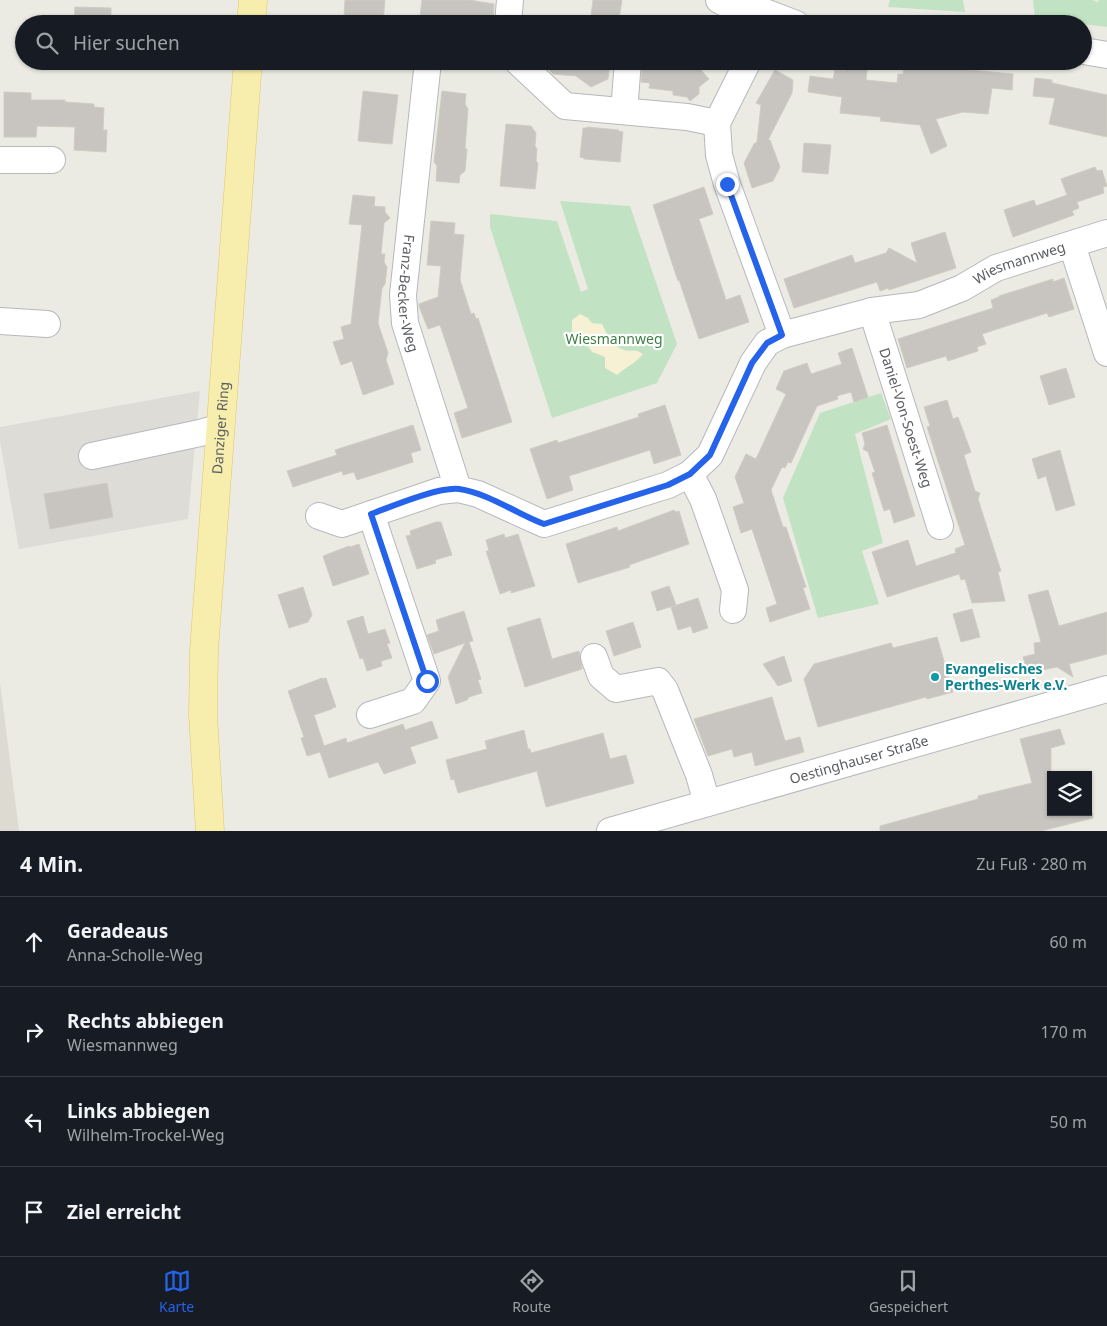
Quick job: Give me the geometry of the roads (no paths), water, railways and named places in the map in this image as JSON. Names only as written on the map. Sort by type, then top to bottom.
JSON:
[{"type":"main road","points":[[252,15],[253,0]]},
{"type":"main road","name":"Danziger Ring","points":[[210,831],[203,715],[204,650],[247,70]]},
{"type":"main road","name":"Danziger Ring","points":[[209,796],[223,831]]},
{"type":"street","points":[[509,15],[510,0]]},
{"type":"street","points":[[719,0],[733,7],[770,12]]},
{"type":"street","points":[[1092,52],[1107,55]]},
{"type":"street","name":"Franz-Becker-Weg","points":[[427,70],[403,295],[405,323],[458,489]]},
{"type":"street","points":[[527,70],[565,106],[687,117],[717,123]]},
{"type":"street","points":[[624,111],[627,70]]},
{"type":"street","points":[[744,70],[717,123],[719,155],[727,184],[782,335]]},
{"type":"street","points":[[0,160],[52,160]]},
{"type":"street","name":"Wiesmannweg","points":[[319,516],[342,524],[438,491],[458,489],[478,494],[544,524],[668,485],[690,474],[710,455],[752,363],[767,343],[782,335],[872,311],[919,304],[962,288],[996,268],[1107,233]]},
{"type":"street","points":[[1072,245],[1107,353]]},
{"type":"street","name":"Daniel-Von-Soest-Weg","points":[[872,311],[940,526]]},
{"type":"street","points":[[0,321],[47,324]]},
{"type":"street","points":[[92,456],[200,434],[221,427]]},
{"type":"street","points":[[690,474],[703,499],[735,590],[733,610]]},
{"type":"street","points":[[370,715],[413,701],[427,681],[371,514]]},
{"type":"street","points":[[594,657],[601,676],[616,689],[658,681],[665,690],[699,775],[707,803]]},
{"type":"street","name":"Oestinghauser Straße","points":[[610,831],[1107,689]]},
{"type":"place","name":"Evangelisches Perthes-Werk e.V.","points":[[935,677]]}]
